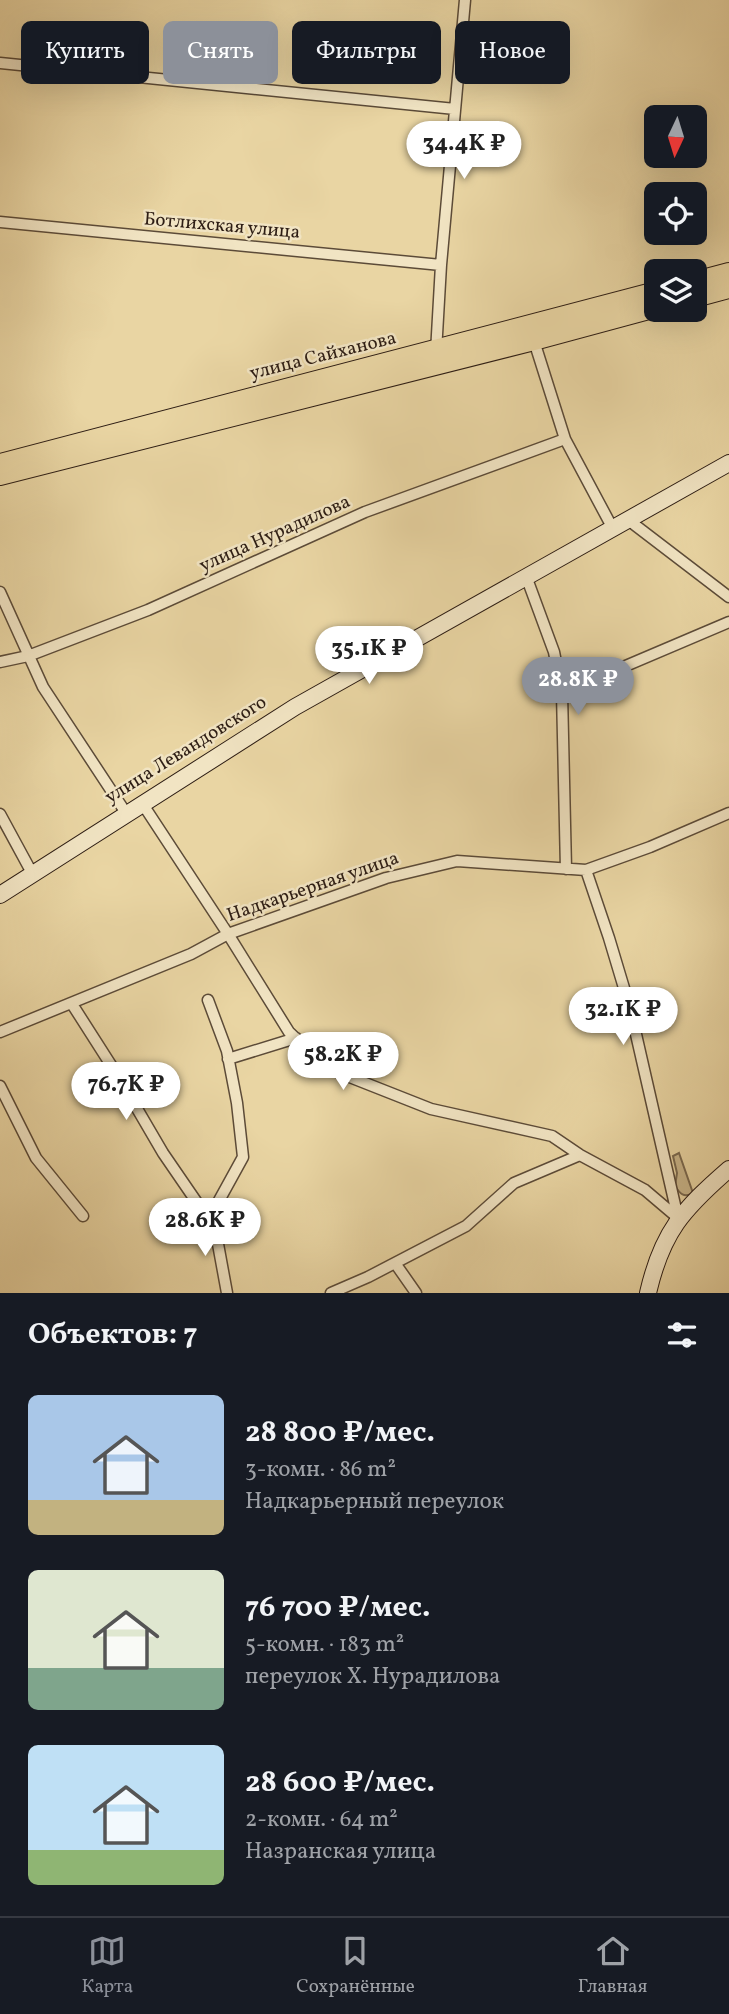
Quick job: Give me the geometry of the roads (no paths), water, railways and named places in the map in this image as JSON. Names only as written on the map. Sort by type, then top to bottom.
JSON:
[{"type":"main road","points":[[707,278],[729,272]]},
{"type":"main road","points":[[707,295],[729,289]]},
{"type":"main road","name":"улица Сайханова","points":[[0,476],[437,357],[644,295]]},
{"type":"main road","name":"улица Сайханова","points":[[0,463],[437,357],[534,341],[644,311]]},
{"type":"street","points":[[437,357],[441,265],[465,0]]},
{"type":"street","points":[[0,63],[455,109]]},
{"type":"street","name":"Ботлихская улица","points":[[0,222],[441,265]]},
{"type":"street","points":[[534,341],[565,439],[612,527]]},
{"type":"street","name":"улица Нурадилова","points":[[0,662],[27,656],[148,610],[365,512],[565,439]]},
{"type":"street","name":"улица Левандовского","points":[[0,895],[295,707],[729,463]]},
{"type":"street","points":[[627,519],[729,597]]},
{"type":"street","points":[[526,576],[554,652],[562,693],[566,869]]},
{"type":"street","points":[[0,592],[43,687],[126,813]]},
{"type":"street","points":[[562,693],[729,622]]},
{"type":"street","points":[[142,803],[289,1032],[327,1068],[431,1109],[552,1136],[580,1155],[645,1190],[678,1218]]},
{"type":"street","name":"Надкарьерная улица","points":[[0,1032],[191,954],[228,934],[386,878],[457,861],[586,870],[650,847],[729,813]]},
{"type":"street","points":[[0,814],[32,873]]},
{"type":"street","points":[[586,870],[630,1008],[678,1218]]},
{"type":"street","points":[[208,999],[228,1059],[237,1103],[243,1157],[210,1217]]},
{"type":"street","points":[[72,1004],[163,1153],[210,1217],[227,1293]]},
{"type":"street","points":[[228,1059],[296,1038]]},
{"type":"street","points":[[0,1086],[36,1157],[83,1216]]},
{"type":"street","points":[[331,1293],[466,1226],[514,1183],[580,1155]]},
{"type":"street","points":[[648,1293],[658,1258],[678,1218],[729,1169]]},
{"type":"street","points":[[395,1263],[416,1293]]}]
